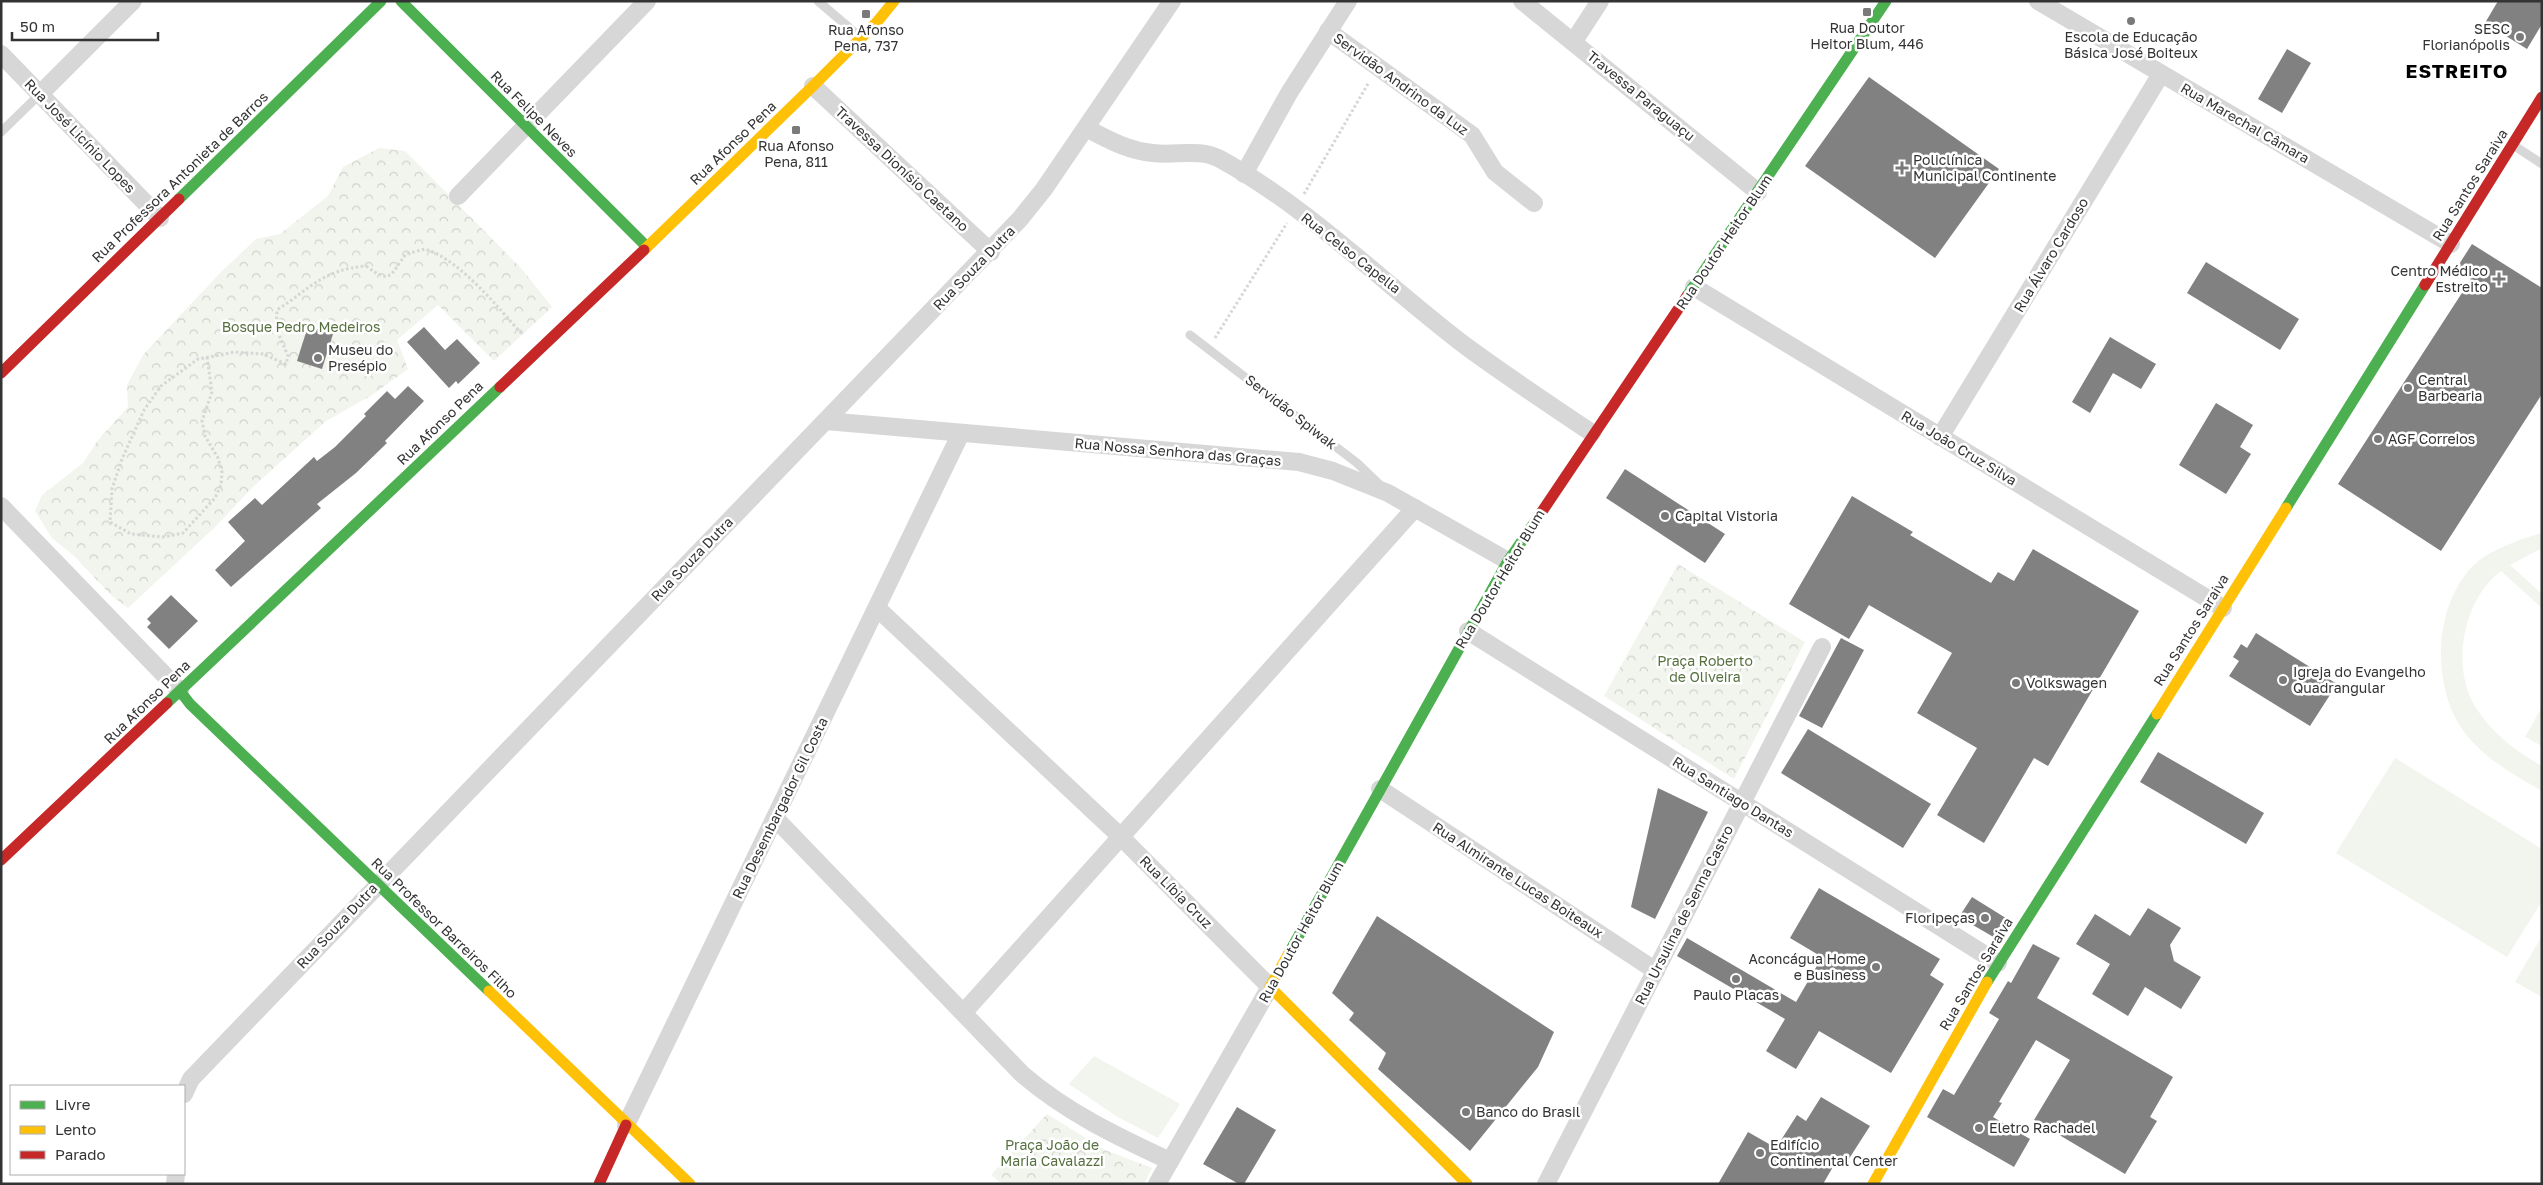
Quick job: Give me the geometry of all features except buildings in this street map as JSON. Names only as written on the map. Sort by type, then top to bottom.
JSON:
[{"type":"street","points":[[40,94],[133,1]]},
{"type":"street","name":"Rua Professora Antonieta de Barros","points":[[1,373],[380,1]]},
{"type":"street","name":"Rua Felipe Neves","points":[[401,1],[646,247]]},
{"type":"street","points":[[458,196],[647,1]]},
{"type":"street","name":"Rua Afonso Pena","points":[[1,860],[646,247],[813,86],[861,38],[894,1]]},
{"type":"street","name":"Rua Souza Dutra","points":[[185,1092],[190,1079],[990,252],[1044,189],[1172,1]]},
{"type":"street","points":[[1244,174],[1289,93],[1348,1]]},
{"type":"street","name":"Travessa Paraguaçu","points":[[1522,1],[1574,41],[1758,192]]},
{"type":"street","points":[[1574,41],[1600,1]]},
{"type":"street","name":"Rua Doutor Heitor Blum","points":[[1157,1184],[1270,988],[1508,561],[1592,433],[1694,287],[1886,1]]},
{"type":"street","name":"Rua Marechal Câmara","points":[[2038,1],[2451,244]]},
{"type":"street","name":"Servidão Andrino da Luz","points":[[1328,31],[1472,135],[1495,172],[1534,203]]},
{"type":"street","name":"Rua José Licínio Lopes","points":[[1,54],[160,218]]},
{"type":"street","name":"Rua Álvaro Cardoso","points":[[1940,436],[2161,74]]},
{"type":"street","name":"Travessa Dionísio Caetano","points":[[813,86],[990,252]]},
{"type":"street","name":"Rua Santos Saraiva","points":[[1873,1184],[1998,963],[2223,608],[2542,97]]},
{"type":"street","name":"Rua Celso Capella","points":[[1086,128],[1136,150],[1154,154],[1204,154],[1218,158],[1295,210],[1384,278],[1467,346],[1592,433]]},
{"type":"street","name":"Rua João Cruz Silva","points":[[1694,287],[2223,608]]},
{"type":"street","name":"Rua Nossa Senhora das Graças","points":[[826,421],[1299,462],[1334,471],[1388,493],[1508,561]]},
{"type":"street","name":"Rua Desembargador Gil Costa","points":[[598,1184],[961,433]]},
{"type":"street","points":[[1,506],[180,691]]},
{"type":"street","points":[[964,1012],[1415,508]]},
{"type":"street","name":"Rua Líbia Cruz","points":[[877,608],[1120,836],[1467,1184]]},
{"type":"street","name":"Rua Santiago Dantas","points":[[1468,631],[1998,963]]},
{"type":"street","name":"Rua Ursulina de Senna Castro","points":[[1546,1184],[1822,646]]},
{"type":"street","name":"Rua Professor Barreiros Filho","points":[[180,691],[190,704],[626,1125],[690,1184]]},
{"type":"street","name":"Rua Almirante Lucas Boiteaux","points":[[1380,789],[1656,971]]},
{"type":"street","points":[[775,818],[1022,1074],[1050,1098],[1089,1122],[1170,1161]]},
{"type":"lane","points":[[818,1],[861,38]]},
{"type":"lane","points":[[1,132],[40,94]]},
{"type":"lane","points":[[2512,144],[2542,164]]},
{"type":"lane","name":"Servidão Spiwak","points":[[1190,335],[1357,463],[1388,493]]},
{"type":"path","points":[[1295,210],[1378,66]]},
{"type":"path","points":[[1208,348],[1282,231]]},
{"type":"path","points":[[207,357],[212,392],[202,421],[205,436],[218,458],[222,472],[221,485],[215,498],[183,532],[163,537],[132,534],[110,522],[112,489],[122,459],[151,397],[161,386],[198,359],[207,357],[234,352],[263,354],[286,364],[288,356],[276,328],[277,310],[323,276],[339,270],[366,266],[377,276],[385,277],[395,271],[406,254],[425,249],[444,258],[481,290],[528,341]]},
{"type":"green space","name":"Bosque Pedro Medeiros","points":[[379,148],[405,151],[521,268],[552,307],[494,361],[438,305],[397,340],[408,369],[372,395],[326,421],[253,487],[214,528],[128,608],[111,595],[74,556],[52,538],[35,511],[42,495],[83,463],[98,440],[128,407],[127,385],[143,355],[220,273],[256,239],[280,234],[328,196],[343,167]]},
{"type":"green space","points":[[2542,533],[2542,548],[2510,565],[2542,594],[2542,608],[2501,571],[2488,583],[2477,599],[2464,635],[2462,654],[2468,692],[2476,708],[2497,734],[2542,766],[2542,791],[2492,759],[2461,728],[2447,697],[2441,656],[2442,635],[2446,615],[2453,595],[2463,578],[2476,563],[2489,554],[2517,541]]},
{"type":"green space","name":"Praça Roberto de Oliveira","points":[[1678,564],[1805,642],[1734,779],[1604,696]]},
{"type":"green space","points":[[2542,707],[2542,746],[2525,737]]},
{"type":"green space","points":[[2395,758],[2542,849],[2542,901],[2507,957],[2336,853]]},
{"type":"green space","points":[[2542,936],[2542,997],[2515,982]]},
{"type":"green space","points":[[1094,1056],[1180,1104],[1158,1138],[1116,1116],[1069,1084]]},
{"type":"green space","name":"Praça João de Maria Cavalazzi","points":[[1047,1114],[1105,1150],[1152,1168],[1144,1184],[1002,1184],[991,1175]]},
{"type":"traffic: fast","points":[[179,199],[381,1]]},
{"type":"traffic: fast","points":[[401,1],[647,247]]},
{"type":"traffic: fast","points":[[1687,296],[1886,1]]},
{"type":"traffic: fast","points":[[2286,508],[2425,285]]},
{"type":"traffic: fast","points":[[167,703],[500,387]]},
{"type":"traffic: fast","points":[[1289,953],[1508,561],[1539,516]]},
{"type":"traffic: fast","points":[[180,691],[190,704],[489,991]]},
{"type":"traffic: fast","points":[[1987,982],[2157,714]]},
{"type":"traffic: slow","points":[[644,250],[813,86],[877,22],[894,1]]},
{"type":"traffic: slow","points":[[2157,714],[2286,508]]},
{"type":"traffic: slow","points":[[1289,953],[1270,987],[1467,1184]]},
{"type":"traffic: slow","points":[[1873,1184],[1987,982]]},
{"type":"traffic: slow","points":[[489,991],[690,1184]]},
{"type":"traffic: jam","points":[[2425,285],[2542,97]]},
{"type":"traffic: jam","points":[[1,373],[179,199]]},
{"type":"traffic: jam","points":[[500,387],[644,250]]},
{"type":"traffic: jam","points":[[1539,516],[1687,296]]},
{"type":"traffic: jam","points":[[1,860],[167,703]]},
{"type":"traffic: jam","points":[[599,1184],[626,1125]]},
{"type":"place","name":"Rua Doutor Heitor Blum, 446","points":[[1867,12]]},
{"type":"place","name":"Rua Afonso Pena, 737","points":[[866,14]]},
{"type":"place","name":"Escola de Educação Básica José Boiteux","points":[[2131,21]]},
{"type":"place","name":"SESC Florianópolis","points":[[2520,37]]},
{"type":"place","name":"Rua Afonso Pena, 811","points":[[796,130]]},
{"type":"place","name":"Policlínica Municipal Continente","points":[[1902,168]]},
{"type":"place","name":"Centro Médico Estreito","points":[[2499,279]]},
{"type":"place","name":"Museu do Presépio","points":[[318,358]]},
{"type":"place","name":"Central Barbearia","points":[[2408,388]]},
{"type":"place","name":"AGF Correios","points":[[2378,439]]},
{"type":"place","name":"Capital Vistoria","points":[[1665,516]]},
{"type":"place","name":"Igreja do Evangelho Quadrangular","points":[[2283,680]]},
{"type":"place","name":"Volkswagen","points":[[2016,683]]},
{"type":"place","name":"Floripeças","points":[[1985,918]]},
{"type":"place","name":"Aconcágua Home e Business","points":[[1876,967]]},
{"type":"place","name":"Paulo Placas","points":[[1736,979]]},
{"type":"place","name":"Banco do Brasil","points":[[1466,1112]]},
{"type":"place","name":"Eletro Rachadel","points":[[1979,1128]]},
{"type":"place","name":"Edifício Continental Center","points":[[1760,1153]]},
{"type":"district","name":"ESTREITO","points":[[2457,71]]}]
